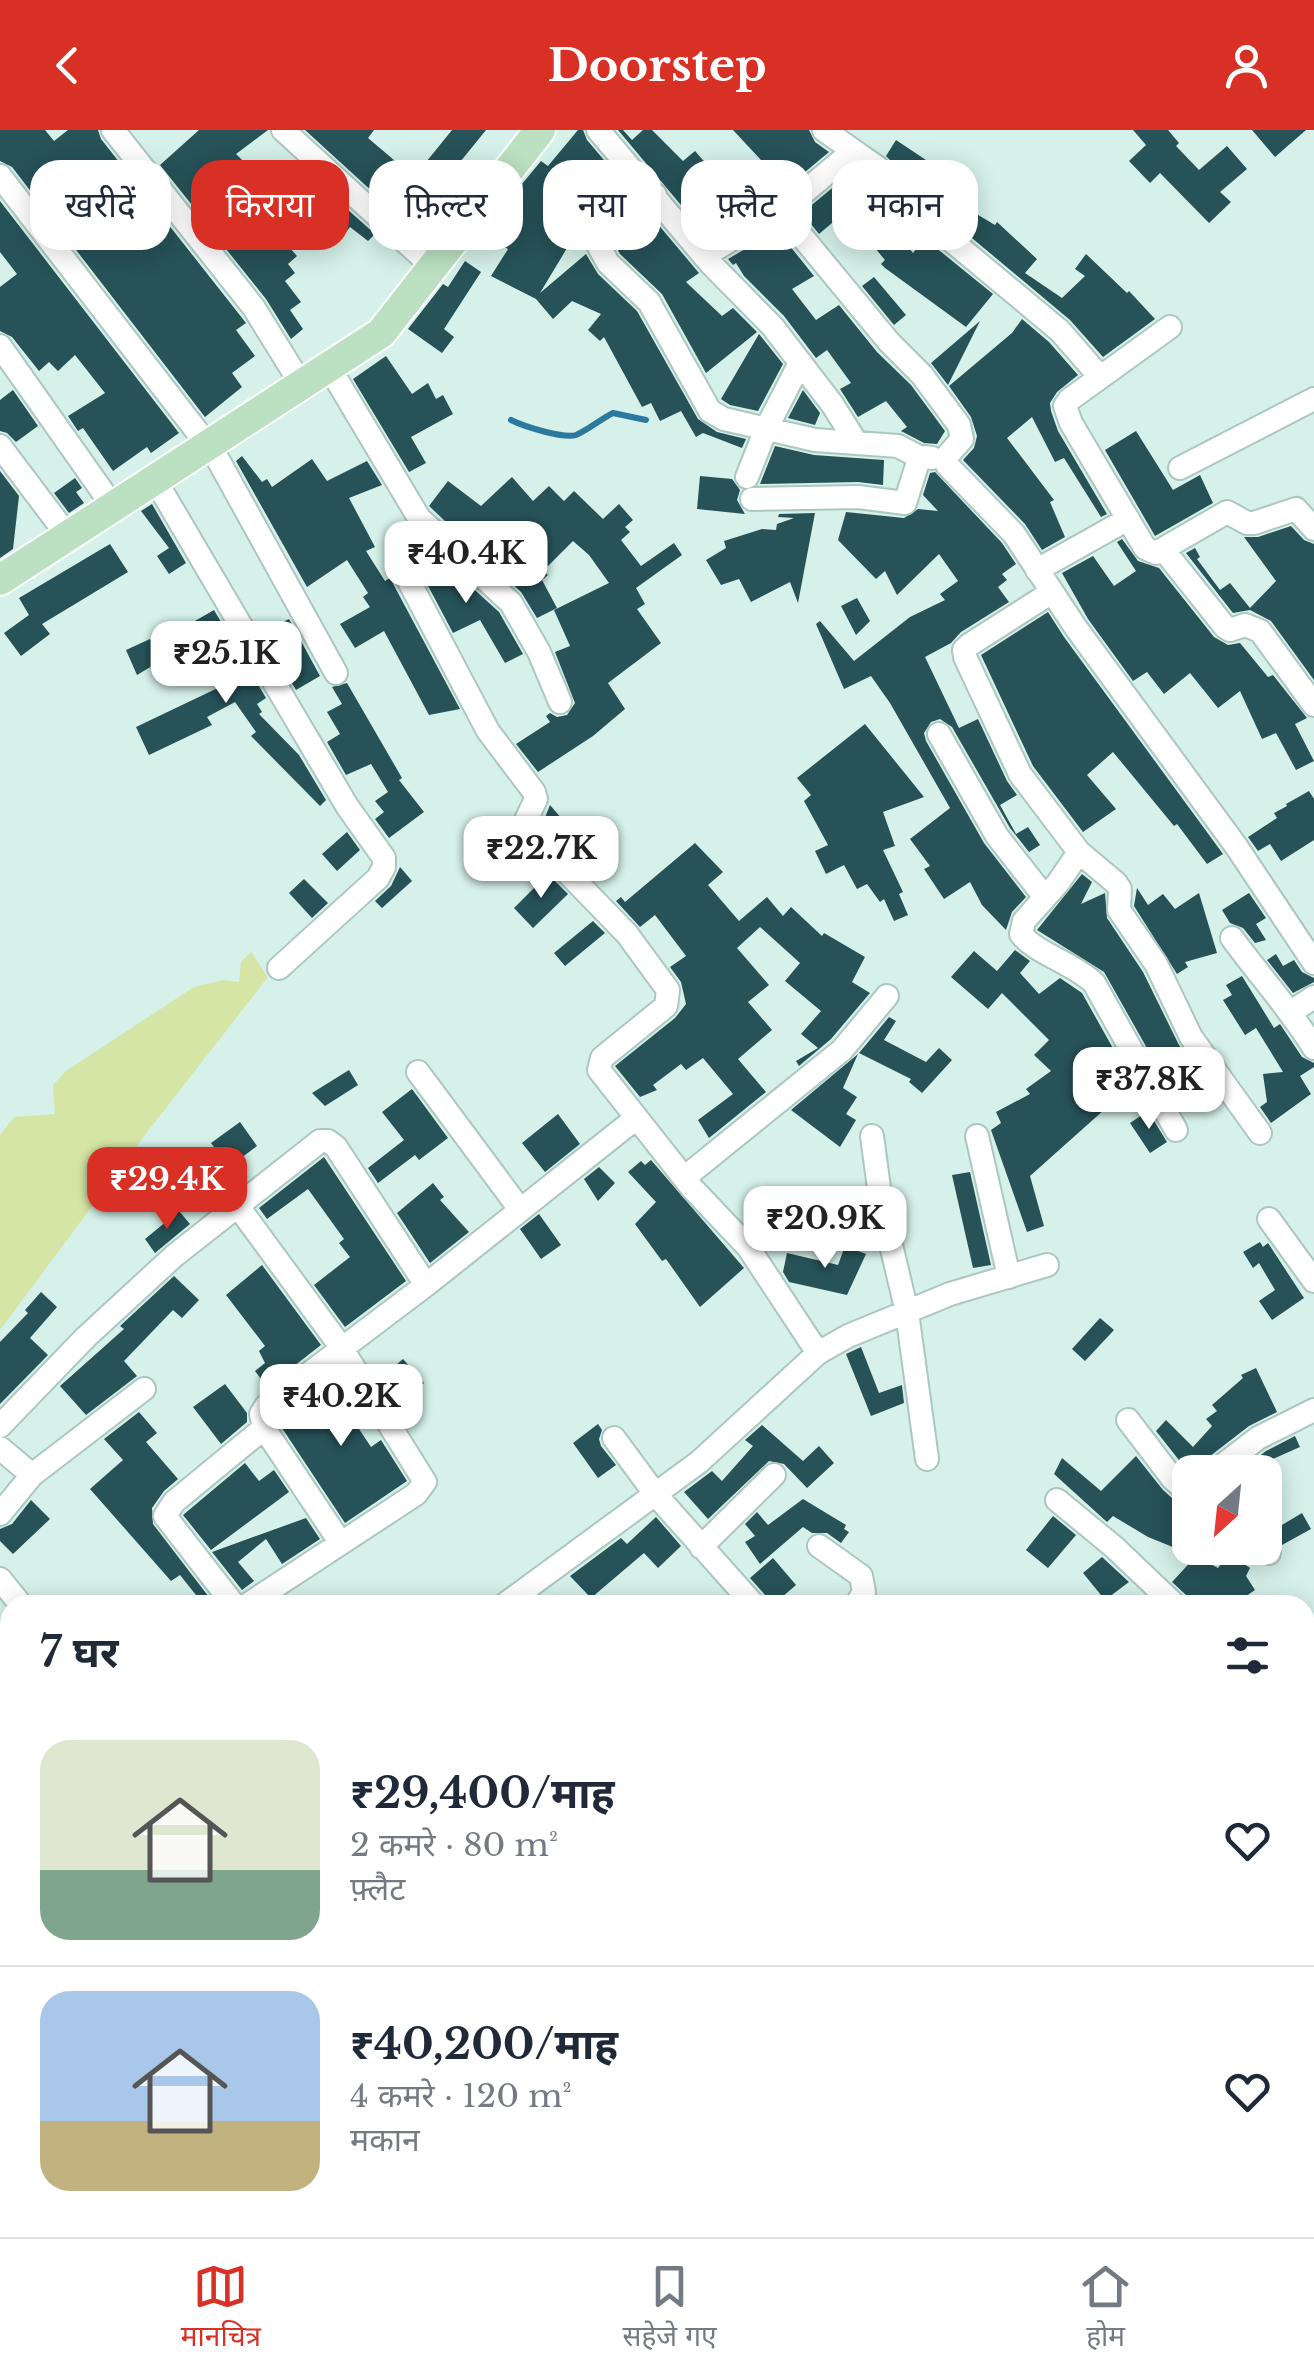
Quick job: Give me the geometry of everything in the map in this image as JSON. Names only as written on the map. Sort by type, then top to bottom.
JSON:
[{"type":"main road","points":[[0,580],[206,444],[364,347],[391,323],[540,130]]},
{"type":"street","points":[[113,130],[254,308],[301,384]]},
{"type":"street","points":[[283,130],[433,267]]},
{"type":"street","points":[[598,130],[624,160]]},
{"type":"street","points":[[824,130],[885,174],[928,222],[1060,331],[1100,377]]},
{"type":"street","points":[[812,185],[854,151]]},
{"type":"street","points":[[0,176],[206,444],[336,674]]},
{"type":"street","points":[[661,202],[704,256],[772,328],[856,442]]},
{"type":"street","points":[[800,363],[766,428],[749,488],[905,503],[933,459],[962,439],[960,425],[922,375],[878,330],[812,248]]},
{"type":"street","points":[[599,250],[649,302],[710,412],[724,419],[815,440],[898,446],[933,459],[951,471],[1008,527],[1236,846],[1314,963]]},
{"type":"street","points":[[704,256],[714,250]]},
{"type":"street","points":[[1170,327],[1065,406],[1144,548],[1156,553],[1227,512],[1254,523],[1296,510],[1314,529]]},
{"type":"street","points":[[0,346],[112,505]]},
{"type":"street","points":[[329,367],[420,518],[511,602],[539,652],[560,702]]},
{"type":"street","points":[[1180,468],[1314,399]]},
{"type":"street","points":[[0,446],[67,536]]},
{"type":"street","points":[[154,478],[347,806],[384,858],[378,878],[279,968]]},
{"type":"street","points":[[1037,570],[1128,519]]},
{"type":"street","points":[[1163,549],[1225,627],[1230,630],[1245,625],[1260,631],[1314,705]]},
{"type":"street","points":[[402,568],[488,731],[534,792],[536,799],[526,820],[528,832],[627,934],[668,990],[666,1006],[599,1064],[599,1070],[635,1120],[748,1248],[818,1353]]},
{"type":"street","points":[[1052,592],[969,645],[965,656],[1020,774],[1079,852],[1116,884],[1120,896],[1118,910],[1156,964],[1191,1038],[1260,1132]]},
{"type":"street","points":[[939,734],[996,836],[1044,896]]},
{"type":"street","points":[[1079,852],[1058,884],[1024,922],[1021,934],[1031,944],[1076,967],[1094,983],[1176,1130]]},
{"type":"street","points":[[1232,938],[1292,1012],[1314,1048]]},
{"type":"street","points":[[684,1178],[842,1050],[887,996]]},
{"type":"street","points":[[1292,1012],[1314,997]]},
{"type":"street","points":[[418,1072],[519,1208]]},
{"type":"street","points":[[340,1542],[264,1428],[261,1414],[266,1406],[635,1120]]},
{"type":"street","points":[[872,1136],[881,1203],[907,1312],[928,1460]]},
{"type":"street","points":[[976,1136],[1009,1276]]},
{"type":"street","points":[[0,1426],[86,1337],[174,1256],[310,1146],[328,1141],[336,1147],[426,1285]]},
{"type":"street","points":[[237,1205],[341,1347],[425,1482],[416,1494],[262,1595]]},
{"type":"street","points":[[1269,1219],[1314,1281]]},
{"type":"street","points":[[518,1595],[699,1462],[818,1353],[848,1336],[960,1291],[1047,1266]]},
{"type":"street","points":[[0,1514],[32,1476],[144,1389]]},
{"type":"street","points":[[1236,1455],[1258,1438],[1314,1410]]},
{"type":"street","points":[[1128,1420],[1172,1478]]},
{"type":"street","points":[[226,1595],[165,1516],[174,1502],[264,1428]]},
{"type":"street","points":[[614,1438],[656,1496],[745,1595]]},
{"type":"street","points":[[0,1448],[32,1476]]},
{"type":"street","points":[[702,1547],[774,1476]]},
{"type":"street","points":[[1057,1500],[1164,1595]]},
{"type":"street","points":[[819,1546],[860,1576],[865,1584],[862,1595]]},
{"type":"green space","points":[[251,952],[268,977],[0,1330],[0,1135],[14,1117],[55,1114],[53,1085],[66,1071],[194,987],[223,980],[239,982],[241,962]]},
{"type":"building","points":[[0,130],[45,130],[54,141],[68,130],[98,130],[118,160],[30,160],[30,190],[12,167],[0,161]]},
{"type":"building","points":[[199,130],[268,130],[236,154],[242,160],[191,160],[191,204],[171,179],[171,160],[166,160]]},
{"type":"building","points":[[305,130],[374,130],[368,138],[394,160],[369,160],[369,188],[349,170],[349,160],[338,160]]},
{"type":"building","points":[[452,130],[486,130],[462,160],[428,160]]},
{"type":"building","points":[[578,130],[583,130],[604,160],[553,160]]},
{"type":"building","points":[[618,130],[632,140],[643,130],[652,130],[682,160],[681,205],[661,181],[661,160],[643,160]]},
{"type":"building","points":[[733,130],[809,130],[815,142],[829,152],[812,166],[812,160],[761,160]]},
{"type":"building","points":[[1133,130],[1168,130],[1179,143],[1176,146],[1199,170],[1227,146],[1247,169],[1220,192],[1231,202],[1209,223],[1160,173],[1150,183],[1129,161],[1146,145]]},
{"type":"building","points":[[1252,130],[1306,130],[1275,157]]},
{"type":"building","points":[[896,140],[926,160],[890,160],[886,156]]},
{"type":"building","points":[[695,151],[703,160],[684,160]]},
{"type":"building","points":[[541,161],[543,250],[566,250],[540,293],[586,254],[598,274],[637,311],[698,419],[717,432],[746,439],[742,448],[703,433],[696,437],[681,411],[660,421],[651,403],[642,407],[604,337],[600,341],[588,330],[601,314],[572,301],[553,319],[536,299],[491,276],[507,250],[523,250],[523,183]]},
{"type":"building","points":[[832,188],[832,223],[819,234],[812,225],[812,205]]},
{"type":"building","points":[[0,201],[30,240],[30,250],[38,250],[179,433],[151,453],[147,447],[113,471],[83,428],[78,431],[68,416],[105,393],[75,355],[58,371],[49,362],[39,371],[12,337],[0,331],[0,287],[17,274],[0,252]]},
{"type":"building","points":[[349,211],[369,229],[369,240],[368,241],[350,227]]},
{"type":"building","points":[[978,215],[995,225],[997,222],[1037,259],[1025,273],[1062,298],[1085,276],[1075,269],[1086,254],[1155,319],[1103,357],[1070,320],[978,243]]},
{"type":"building","points":[[171,228],[246,323],[236,330],[255,356],[232,373],[242,387],[205,417],[76,250],[171,250]]},
{"type":"building","points":[[661,228],[699,273],[686,282],[722,316],[733,308],[757,332],[706,373],[662,294],[618,250],[661,250]]},
{"type":"building","points":[[227,250],[292,250],[297,256],[288,264],[295,273],[285,281],[301,302],[290,310],[303,329],[291,339],[266,299]]},
{"type":"building","points":[[743,250],[793,250],[814,276],[792,289],[816,320],[839,305],[877,352],[911,385],[945,431],[937,444],[924,443],[901,431],[907,427],[886,401],[858,417],[840,389],[851,383],[827,350],[816,358],[784,316],[728,259]]},
{"type":"building","points":[[877,250],[939,250],[993,294],[966,327],[885,268],[881,264],[885,260]]},
{"type":"building","points":[[465,261],[481,272],[444,329],[454,337],[442,353],[408,329],[443,284],[448,287]]},
{"type":"building","points":[[874,277],[906,315],[894,325],[862,286]]},
{"type":"building","points":[[1022,319],[1078,375],[1057,392],[1050,403],[1051,411],[1058,431],[1107,514],[1101,517],[1064,458],[1055,462],[1032,417],[1007,438],[1054,500],[1050,502],[1065,537],[1042,550],[1025,524],[963,460],[974,448],[977,436],[971,417],[949,386],[1012,333]]},
{"type":"building","points":[[980,321],[948,385],[931,363]]},
{"type":"building","points":[[759,334],[783,364],[758,411],[721,399]]},
{"type":"building","points":[[386,356],[412,394],[428,383],[436,399],[443,395],[453,414],[411,437],[426,463],[409,472],[353,379]]},
{"type":"building","points":[[13,390],[38,426],[16,442],[0,431],[0,400]]},
{"type":"building","points":[[803,390],[820,413],[815,425],[788,418]]},
{"type":"building","points":[[1136,431],[1173,490],[1200,475],[1213,503],[1155,536],[1105,450]]},
{"type":"building","points":[[775,446],[814,455],[884,460],[883,485],[760,484]]},
{"type":"building","points":[[242,456],[262,482],[267,479],[272,487],[312,459],[327,481],[367,461],[382,485],[349,498],[375,547],[366,551],[385,581],[390,578],[460,709],[429,715],[384,631],[355,648],[340,624],[370,607],[363,597],[368,593],[347,560],[307,587],[236,461]]},
{"type":"building","points":[[0,471],[19,496],[13,549],[0,558]]},
{"type":"building","points":[[935,472],[1002,543],[1016,564],[1002,574],[1007,580],[998,587],[1009,602],[925,657],[959,728],[978,719],[1017,795],[1000,805],[1016,834],[1028,827],[1040,845],[1029,852],[1010,828],[952,727],[940,719],[931,722],[924,733],[926,741],[984,843],[1026,897],[1012,912],[1006,930],[982,905],[970,882],[944,899],[924,869],[930,866],[910,839],[950,808],[871,676],[844,689],[816,624],[820,621],[854,661],[910,617],[945,600],[940,594],[958,581],[939,554],[897,595],[885,571],[876,579],[838,540],[846,512],[904,518],[918,509],[938,511],[923,495],[930,473]]},
{"type":"building","points":[[700,476],[732,479],[740,490],[737,500],[745,514],[697,509]]},
{"type":"building","points":[[512,477],[533,501],[549,486],[564,501],[574,491],[603,519],[619,504],[633,520],[625,527],[630,532],[621,540],[641,566],[674,543],[682,555],[636,588],[645,604],[637,609],[661,643],[608,683],[625,709],[593,736],[538,772],[516,744],[550,722],[546,716],[550,713],[557,717],[567,715],[575,703],[555,652],[570,646],[554,610],[609,583],[589,555],[573,541],[543,571],[548,575],[542,580],[557,608],[537,618],[521,592],[429,506],[448,481],[481,506]]},
{"type":"building","points":[[75,478],[82,488],[76,492],[84,503],[69,513],[54,493]]},
{"type":"building","points":[[152,504],[186,563],[169,574],[157,556],[169,548],[141,511]]},
{"type":"building","points":[[815,513],[798,603],[790,582],[751,602],[739,579],[721,585],[706,560],[726,548],[724,541],[762,529],[776,530],[777,524],[794,518],[778,517],[779,514]]},
{"type":"building","points":[[1291,526],[1304,540],[1314,544],[1314,680],[1271,621],[1250,610],[1233,613],[1186,553],[1195,548],[1200,557],[1197,559],[1220,590],[1230,583],[1250,608],[1276,581],[1244,537],[1258,537]]},
{"type":"building","points":[[1122,539],[1138,561],[1159,568],[1214,637],[1228,645],[1240,643],[1268,677],[1273,675],[1307,718],[1295,724],[1314,761],[1296,770],[1276,733],[1262,739],[1240,691],[1218,708],[1190,673],[1164,694],[1147,672],[1133,681],[1088,619],[1062,573],[1093,556],[1114,586],[1136,571],[1117,542]]},
{"type":"building","points":[[110,544],[128,572],[42,624],[50,634],[21,656],[4,633],[29,615],[19,598]]},
{"type":"building","points":[[433,552],[499,612],[523,654],[505,663],[480,620],[453,633],[417,565]]},
{"type":"building","points":[[857,598],[870,621],[856,635],[841,606]]},
{"type":"building","points":[[214,610],[266,698],[257,704],[262,712],[259,714],[299,755],[326,800],[320,806],[251,736],[256,732],[235,702],[207,717],[212,725],[149,755],[136,727],[224,685],[188,625]]},
{"type":"building","points":[[1048,612],[1223,854],[1207,864],[1113,752],[1087,775],[1116,809],[1083,832],[1033,766],[981,655]]},
{"type":"building","points":[[289,619],[320,676],[296,690],[262,632]]},
{"type":"building","points":[[150,639],[162,660],[137,675],[126,650]]},
{"type":"building","points":[[347,683],[402,778],[399,780],[424,812],[389,838],[375,819],[384,812],[375,801],[388,792],[371,764],[346,775],[327,742],[340,734],[327,712],[342,704],[332,687]]},
{"type":"building","points":[[865,724],[924,797],[883,812],[895,846],[883,850],[903,892],[899,894],[908,915],[894,921],[884,899],[880,902],[867,884],[857,889],[844,865],[826,874],[815,851],[828,845],[804,801],[811,795],[797,778]]},
{"type":"building","points":[[1309,791],[1314,799],[1314,840],[1281,861],[1270,844],[1258,851],[1248,837],[1277,818],[1274,813]]},
{"type":"building","points":[[550,805],[574,833],[568,838],[594,870],[589,874],[542,825]]},
{"type":"building","points":[[347,832],[360,850],[337,871],[322,854]]},
{"type":"building","points":[[695,843],[723,872],[708,885],[739,921],[767,897],[783,916],[791,907],[822,936],[824,933],[865,957],[852,982],[870,993],[831,1039],[799,1066],[796,1061],[818,1048],[801,1034],[821,1011],[785,981],[800,963],[760,927],[737,948],[769,985],[748,1002],[772,1030],[738,1059],[766,1092],[709,1138],[698,1120],[733,1094],[703,1058],[686,1070],[681,1064],[653,1085],[657,1090],[640,1097],[615,1066],[675,1018],[686,1004],[681,982],[670,967],[686,956],[655,915],[640,927],[616,901],[621,897],[625,902]]},
{"type":"building","points":[[400,867],[412,881],[382,908],[375,901],[391,886]]},
{"type":"building","points":[[548,874],[568,894],[533,928],[514,908]]},
{"type":"building","points":[[1082,874],[1092,882],[1081,904],[1105,893],[1107,918],[1143,972],[1179,1045],[1218,1101],[1208,1110],[1200,1100],[1187,1110],[1174,1096],[1104,972],[1037,930]]},
{"type":"building","points":[[304,879],[328,903],[312,918],[289,893]]},
{"type":"building","points":[[1137,888],[1148,905],[1163,894],[1175,909],[1199,893],[1217,953],[1185,962],[1188,967],[1177,974],[1134,906]]},
{"type":"building","points":[[1249,893],[1266,918],[1256,924],[1266,940],[1255,943],[1243,928],[1230,923],[1222,910]]},
{"type":"building","points":[[593,921],[605,933],[565,966],[554,953]]},
{"type":"building","points":[[1015,950],[1030,961],[1020,973],[1039,994],[1060,978],[1082,993],[1133,1084],[1030,1176],[1044,1226],[1027,1232],[991,1130],[1001,1123],[996,1112],[1030,1094],[1026,1089],[1051,1071],[1034,1055],[1049,1040],[1002,993],[988,1009],[951,977],[974,951],[997,971]]},
{"type":"building","points":[[1276,954],[1283,966],[1294,960],[1314,982],[1293,993],[1267,960]]},
{"type":"building","points":[[1242,976],[1274,1028],[1280,1024],[1302,1057],[1314,1063],[1300,1076],[1311,1094],[1271,1123],[1260,1107],[1267,1102],[1263,1074],[1283,1072],[1256,1028],[1245,1035],[1223,1000],[1232,995],[1226,985]]},
{"type":"building","points":[[889,1017],[896,1021],[884,1040],[926,1062],[939,1048],[952,1060],[922,1093],[909,1082],[911,1079],[859,1053]]},
{"type":"building","points":[[858,1054],[843,1088],[857,1097],[846,1114],[856,1120],[840,1147],[791,1110]]},
{"type":"building","points":[[349,1070],[358,1085],[325,1106],[312,1093]]},
{"type":"building","points":[[412,1089],[448,1138],[419,1160],[415,1155],[378,1183],[368,1168],[404,1140],[382,1112]]},
{"type":"building","points":[[1148,1111],[1167,1142],[1150,1153],[1130,1123]]},
{"type":"building","points":[[558,1114],[580,1144],[545,1172],[522,1143]]},
{"type":"building","points":[[240,1122],[257,1146],[229,1167],[211,1143]]},
{"type":"building","points":[[324,1157],[406,1281],[345,1327],[314,1285],[350,1257],[339,1243],[344,1239],[308,1189],[267,1219],[259,1208]]},
{"type":"building","points":[[651,1160],[744,1268],[700,1307],[635,1224],[656,1202],[628,1172],[641,1161],[645,1165]]},
{"type":"building","points":[[599,1167],[615,1183],[598,1201],[584,1179]]},
{"type":"building","points":[[970,1172],[991,1265],[973,1268],[952,1175]]},
{"type":"building","points":[[433,1183],[444,1197],[440,1200],[469,1232],[430,1263],[397,1213]]},
{"type":"building","points":[[179,1211],[190,1224],[155,1253],[145,1239]]},
{"type":"building","points":[[539,1214],[561,1245],[541,1259],[520,1229]]},
{"type":"building","points":[[1260,1242],[1263,1247],[1268,1243],[1304,1298],[1272,1320],[1259,1301],[1275,1290],[1259,1263],[1253,1268],[1243,1252]]},
{"type":"building","points":[[845,1246],[866,1254],[847,1295],[789,1282],[783,1272],[787,1253],[838,1265]]},
{"type":"building","points":[[262,1265],[321,1345],[267,1387],[255,1371],[265,1363],[259,1351],[265,1346],[226,1295]]},
{"type":"building","points":[[174,1276],[199,1300],[182,1318],[173,1310],[124,1361],[137,1376],[86,1415],[60,1386],[124,1329],[120,1326]]},
{"type":"building","points":[[41,1292],[57,1307],[30,1338],[48,1355],[0,1404],[0,1342],[28,1313],[25,1310]]},
{"type":"building","points":[[1100,1318],[1114,1330],[1085,1361],[1072,1349]]},
{"type":"building","points":[[861,1347],[879,1393],[902,1385],[904,1403],[871,1416],[846,1354]]},
{"type":"building","points":[[403,1359],[424,1383],[396,1407],[374,1371],[381,1378]]},
{"type":"building","points":[[1256,1368],[1277,1412],[1249,1426],[1211,1455],[1175,1455],[1156,1431],[1166,1420],[1193,1447],[1212,1426],[1206,1419],[1217,1411],[1212,1405],[1243,1378],[1241,1375]]},
{"type":"building","points":[[338,1370],[359,1404],[347,1411],[371,1447],[381,1440],[407,1481],[345,1523],[280,1425],[293,1415],[288,1408]]},
{"type":"building","points":[[225,1384],[247,1413],[247,1422],[221,1444],[193,1407]]},
{"type":"building","points":[[139,1412],[157,1433],[146,1442],[178,1479],[152,1508],[153,1524],[207,1595],[196,1595],[180,1575],[171,1581],[90,1489],[123,1460],[104,1439]]},
{"type":"building","points":[[598,1424],[602,1430],[601,1446],[616,1465],[598,1478],[573,1443]]},
{"type":"building","points":[[762,1425],[803,1461],[819,1446],[834,1463],[807,1488],[784,1464],[769,1461],[708,1519],[684,1492],[712,1471],[722,1481],[753,1446],[745,1440]]},
{"type":"building","points":[[1295,1436],[1300,1447],[1282,1455],[1261,1455]]},
{"type":"building","points":[[1136,1456],[1172,1498],[1172,1547],[1113,1516],[1107,1522],[1054,1474],[1062,1458],[1101,1491]]},
{"type":"building","points":[[245,1463],[259,1481],[274,1470],[289,1492],[211,1550],[183,1515]]},
{"type":"building","points":[[803,1499],[846,1525],[844,1529],[849,1532],[841,1543],[827,1533],[812,1533],[803,1527],[760,1564],[745,1542],[755,1536],[745,1524],[757,1512],[768,1525]]},
{"type":"building","points":[[31,1500],[50,1519],[13,1554],[0,1541],[0,1529],[12,1524]]},
{"type":"building","points":[[1302,1513],[1311,1529],[1282,1545],[1282,1525]]},
{"type":"building","points":[[1053,1516],[1076,1535],[1048,1568],[1026,1550]]},
{"type":"building","points":[[656,1517],[681,1546],[658,1568],[644,1553],[595,1595],[588,1595],[570,1576],[621,1538],[627,1544]]},
{"type":"building","points":[[306,1518],[320,1539],[282,1564],[266,1539],[238,1562],[254,1581],[242,1590],[212,1552]]},
{"type":"building","points":[[1102,1557],[1129,1582],[1112,1595],[1101,1595],[1083,1573]]},
{"type":"building","points":[[773,1558],[796,1585],[784,1595],[765,1595],[750,1578]]},
{"type":"building","points":[[1188,1565],[1246,1565],[1250,1568],[1246,1576],[1255,1590],[1248,1595],[1186,1595],[1172,1582]]},
{"type":"waterway","points":[[511,420],[570,436],[613,413],[646,420]]}]
